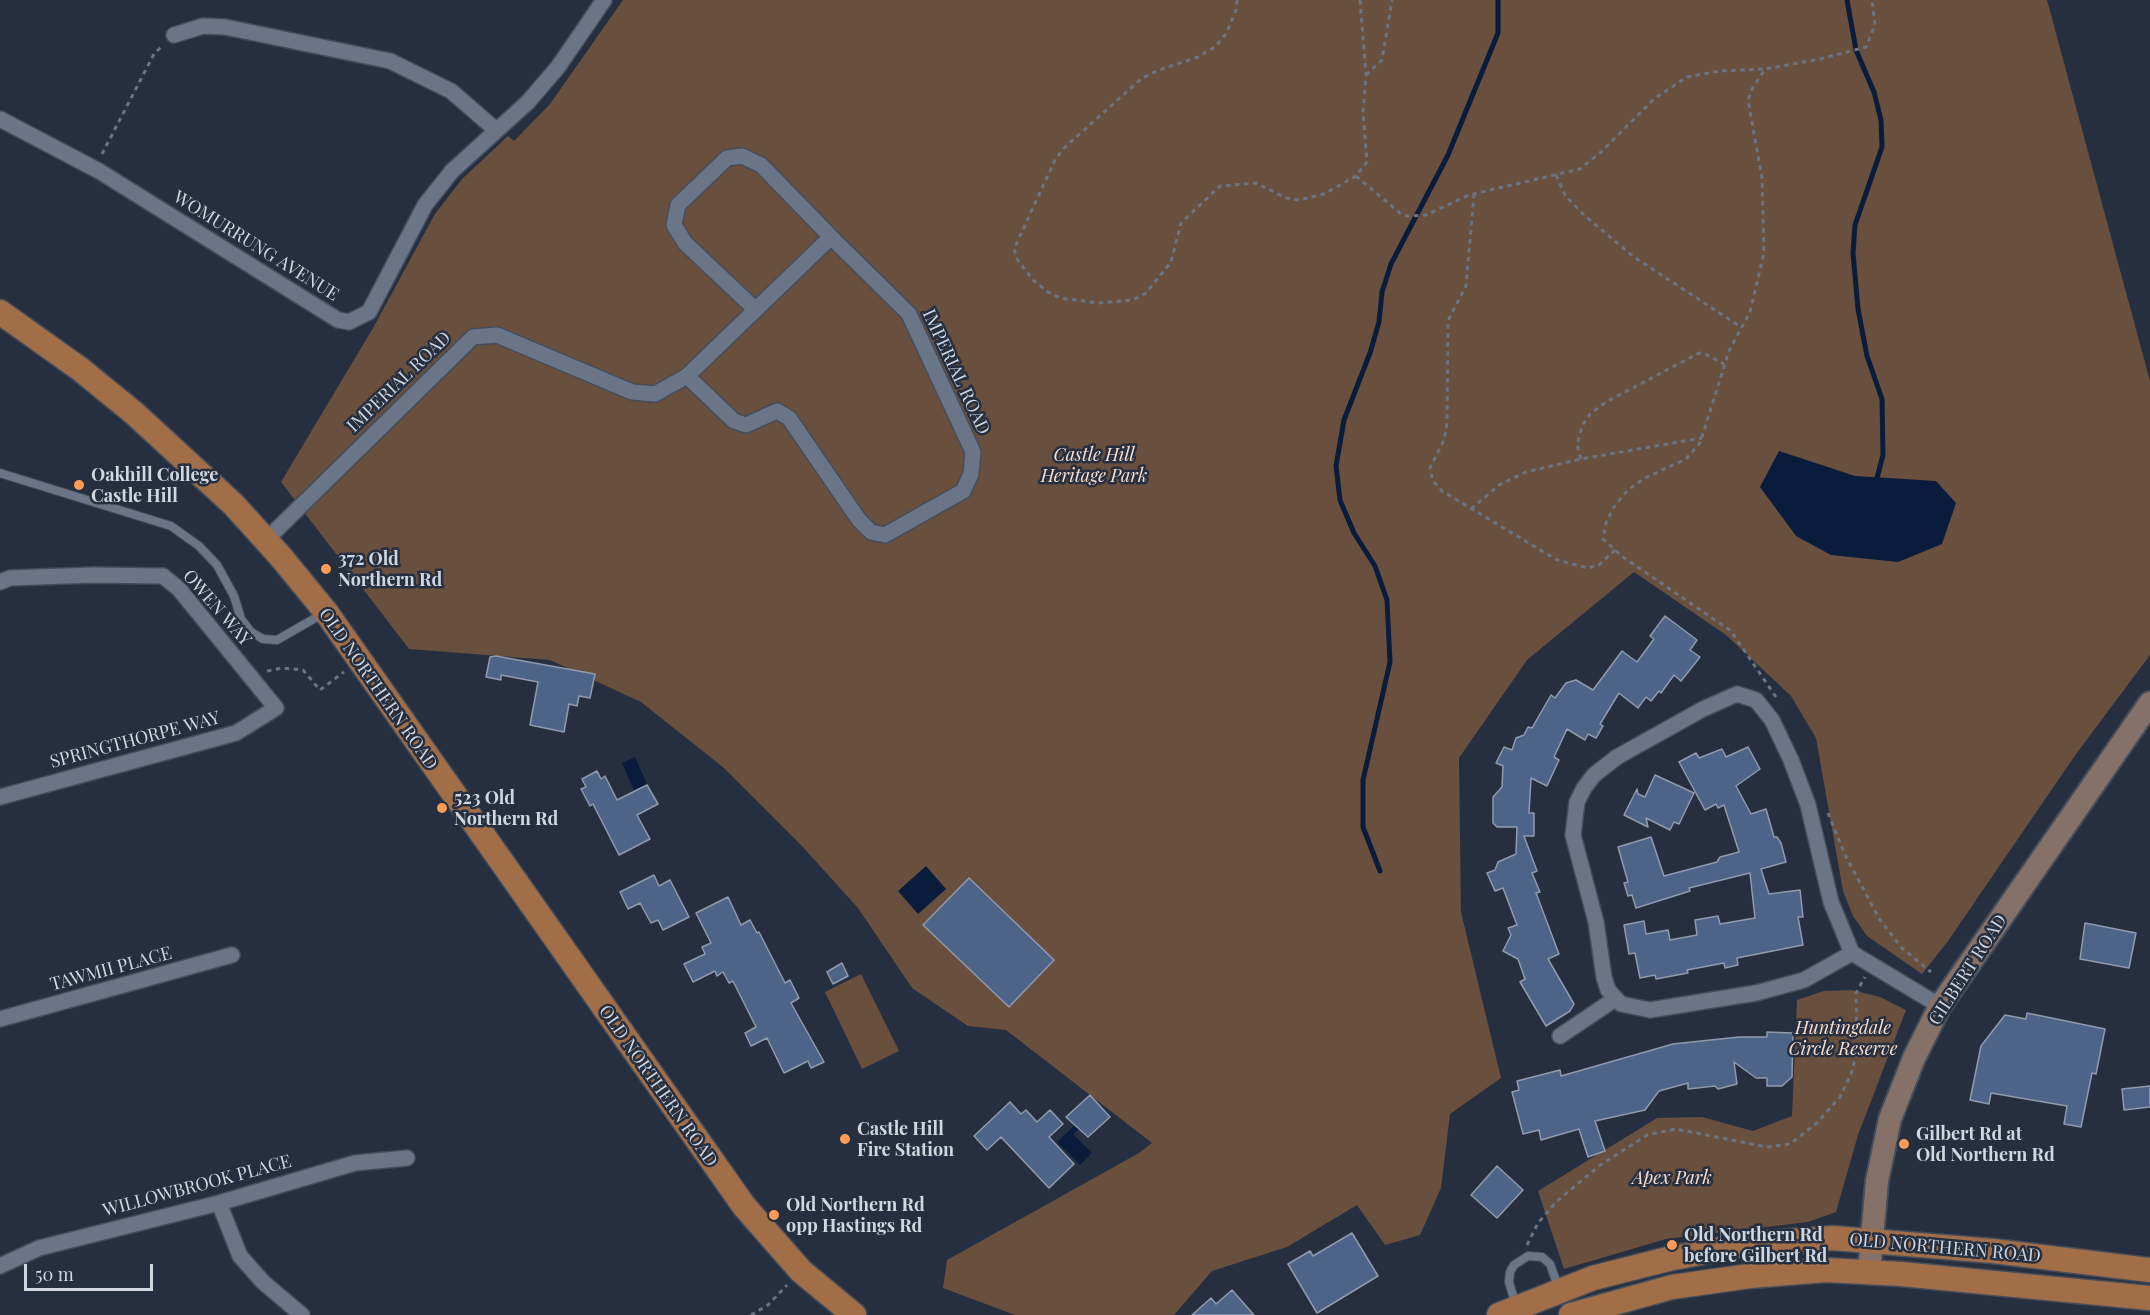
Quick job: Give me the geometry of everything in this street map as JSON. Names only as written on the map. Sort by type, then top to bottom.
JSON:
[{"type":"main road","name":"OLD NORTHERN ROAD","points":[[0,312],[80,369],[134,413],[234,505],[266,540],[326,612],[744,1206],[801,1270],[854,1315]]},
{"type":"main road","name":"GILBERT ROAD","points":[[1869,1272],[1870,1239],[1877,1180],[1890,1119],[1914,1058],[1940,1006],[2150,703]]},
{"type":"main road","name":"OLD NORTHERN ROAD","points":[[1508,1311],[1559,1291],[1631,1268],[1747,1244],[1833,1238],[1870,1239],[2150,1270]]},
{"type":"main road","name":"OLD NORTHERN ROAD","points":[[1571,1315],[1634,1296],[1694,1284],[1750,1276],[1826,1270],[2150,1298]]},
{"type":"street","name":"WOMURRUNG AVENUE","points":[[0,119],[94,169],[338,320],[349,322],[369,312],[425,205],[452,171],[528,102],[558,68],[604,0]]},
{"type":"street","points":[[174,35],[203,26],[225,27],[390,61],[451,91],[496,130]]},
{"type":"street","points":[[756,310],[685,243],[674,225],[678,205],[727,158],[742,156],[761,165],[831,237]]},
{"type":"street","name":"IMPERIAL ROAD","points":[[266,540],[473,337],[498,335],[632,392],[655,394],[687,376],[831,237],[909,314],[973,452],[971,474],[963,491],[885,535],[871,532],[859,520],[789,418],[777,411],[746,425],[734,421],[687,376]]},
{"type":"street","name":"OWEN WAY","points":[[0,582],[10,578],[94,575],[163,576],[179,589],[276,708]]},
{"type":"street","points":[[1852,953],[1804,980],[1723,1000],[1650,1010],[1628,1006],[1615,999],[1604,977],[1596,922],[1573,835],[1577,802],[1594,775],[1617,757],[1737,694],[1756,700],[1765,708],[1791,760],[1808,805],[1831,902],[1852,953],[1940,1006]]},
{"type":"street","name":"SPRINGTHORPE WAY","points":[[0,797],[236,733],[276,708]]},
{"type":"street","name":"TAWMII PLACE","points":[[0,1019],[232,955]]},
{"type":"street","points":[[1560,1036],[1615,999]]},
{"type":"street","name":"WILLOWBROOK PLACE","points":[[0,1266],[39,1248],[219,1203],[355,1163],[407,1158]]},
{"type":"street","points":[[219,1203],[240,1256],[263,1282],[302,1315]]},
{"type":"lane","points":[[0,473],[171,526],[199,546],[217,565],[234,596],[241,619],[251,632],[263,639],[277,640],[326,612]]},
{"type":"lane","points":[[1508,1311],[1509,1277],[1519,1260],[1528,1256],[1542,1257],[1553,1270],[1559,1291]]},
{"type":"path","points":[[1237,0],[1236,10],[1226,34],[1215,47],[1198,57],[1142,78],[1064,148],[1047,174],[1014,249],[1017,259],[1033,280],[1060,297],[1098,303],[1133,300],[1146,293],[1163,274],[1171,262],[1181,223],[1214,189],[1227,184],[1256,183],[1286,198],[1299,200],[1323,194],[1356,176],[1367,162],[1363,113],[1366,75],[1360,0]]},
{"type":"path","points":[[1366,75],[1382,60],[1392,0]]},
{"type":"path","points":[[1356,176],[1387,204],[1407,216],[1425,215],[1474,194],[1580,169],[1654,99],[1676,82],[1719,71],[1765,69],[1820,59],[1866,47],[1875,25],[1872,0]]},
{"type":"path","points":[[94,169],[154,54],[174,35]]},
{"type":"path","points":[[1765,69],[1748,100],[1762,178],[1764,253],[1750,312],[1724,364],[1702,438],[1686,459],[1643,479],[1620,498],[1606,523],[1603,539],[1615,550],[1731,631],[1778,701]]},
{"type":"path","points":[[1556,175],[1565,195],[1585,216],[1634,257],[1741,327]]},
{"type":"path","points":[[1474,194],[1466,286],[1448,321],[1447,423],[1444,440],[1430,468],[1433,481],[1442,491],[1547,555],[1572,565],[1588,567],[1599,565],[1615,550]]},
{"type":"path","points":[[1581,459],[1577,445],[1584,420],[1606,402],[1699,353],[1724,364]]},
{"type":"path","points":[[1471,509],[1499,485],[1526,472],[1581,459],[1702,438]]},
{"type":"path","points":[[253,680],[264,672],[283,668],[303,670],[320,690],[360,661]]},
{"type":"path","points":[[1824,804],[1846,857],[1880,920],[1898,944],[1931,972]]},
{"type":"path","points":[[1519,1260],[1538,1223],[1556,1202],[1599,1166],[1647,1135],[1676,1129],[1767,1147],[1790,1144],[1817,1123],[1840,1097],[1851,1074],[1857,1052],[1856,993]]},
{"type":"path","points":[[751,1315],[768,1305],[801,1270]]},
{"type":"green space","name":"Castle Hill Heritage Park","points":[[623,0],[2047,0],[2150,381],[2150,655],[2076,754],[1948,941],[1922,974],[1867,936],[1853,916],[1843,891],[1816,738],[1791,696],[1726,635],[1634,572],[1527,660],[1459,758],[1461,912],[1501,1078],[1450,1114],[1441,1188],[1420,1235],[1385,1245],[1357,1205],[1287,1247],[1212,1271],[1174,1315],[1015,1315],[943,1288],[947,1260],[1139,1153],[1152,1143],[1006,1030],[968,1026],[912,988],[858,908],[801,845],[724,768],[641,702],[550,660],[409,649],[281,482],[373,328],[435,214],[462,179],[508,136],[514,141],[550,104]]},
{"type":"green space","points":[[861,974],[899,1051],[862,1069],[825,992]]},
{"type":"green space","name":"Apex Park","points":[[1852,990],[1880,997],[1906,1010],[1858,1135],[1836,1212],[1808,1222],[1666,1239],[1564,1269],[1538,1191],[1657,1118],[1702,1117],[1753,1131],[1792,1116],[1797,1000],[1824,991]]},
{"type":"water","points":[[1779,451],[1855,476],[1936,481],[1956,503],[1942,544],[1898,562],[1831,555],[1796,536],[1760,487]]},
{"type":"water","points":[[635,757],[647,784],[634,790],[622,763]]},
{"type":"water","points":[[926,866],[946,889],[918,914],[898,891]]},
{"type":"water","points":[[1075,1125],[1079,1129],[1073,1134],[1092,1153],[1080,1165],[1057,1142]]},
{"type":"building","points":[[1665,616],[1697,640],[1690,650],[1700,657],[1681,681],[1674,675],[1661,693],[1659,691],[1651,701],[1646,697],[1638,708],[1619,693],[1600,724],[1603,726],[1596,738],[1588,734],[1585,740],[1567,729],[1554,757],[1559,760],[1547,786],[1531,778],[1529,813],[1534,813],[1534,836],[1524,836],[1537,871],[1532,873],[1540,892],[1536,893],[1559,954],[1548,959],[1574,1004],[1570,1011],[1546,1026],[1520,982],[1525,979],[1518,959],[1503,951],[1511,935],[1508,928],[1517,925],[1503,888],[1495,891],[1487,873],[1495,870],[1498,862],[1516,854],[1517,827],[1497,827],[1493,823],[1493,797],[1502,787],[1503,766],[1496,763],[1504,747],[1512,750],[1516,738],[1524,735],[1528,727],[1532,728],[1551,695],[1555,698],[1566,683],[1576,680],[1593,690],[1622,651],[1637,662],[1654,639],[1650,636]]},
{"type":"building","points":[[496,656],[595,674],[590,698],[579,696],[577,706],[569,704],[564,732],[530,725],[538,682],[501,675],[501,680],[486,677],[490,657]]},
{"type":"building","points":[[1748,747],[1760,769],[1736,786],[1751,814],[1766,809],[1774,837],[1777,837],[1781,843],[1786,862],[1761,869],[1769,894],[1800,890],[1803,917],[1798,917],[1803,945],[1737,958],[1738,965],[1725,968],[1724,963],[1656,979],[1655,975],[1640,978],[1635,953],[1629,954],[1624,925],[1644,921],[1646,934],[1668,930],[1670,940],[1697,935],[1695,920],[1718,916],[1720,924],[1755,918],[1750,873],[1689,888],[1690,891],[1636,908],[1632,895],[1628,896],[1624,883],[1628,882],[1618,847],[1651,837],[1664,876],[1717,862],[1720,857],[1739,852],[1724,805],[1718,808],[1716,804],[1705,810],[1679,762],[1696,753],[1699,758],[1722,749],[1726,757]]},
{"type":"building","points":[[597,771],[601,779],[605,776],[617,800],[647,785],[658,804],[637,815],[650,839],[619,855],[593,804],[590,806],[581,789],[586,787],[582,779]]},
{"type":"building","points":[[1655,775],[1694,793],[1679,824],[1674,822],[1670,830],[1646,818],[1648,827],[1624,815],[1637,789],[1638,794],[1645,797]]},
{"type":"building","points":[[654,875],[659,886],[670,880],[689,917],[663,930],[658,920],[651,923],[640,903],[628,909],[620,892]]},
{"type":"building","points":[[969,878],[1054,960],[1009,1007],[923,925]]},
{"type":"building","points":[[728,897],[741,925],[750,920],[757,933],[759,932],[785,983],[790,980],[799,998],[791,1003],[824,1062],[811,1068],[808,1061],[784,1073],[767,1038],[751,1046],[745,1033],[756,1027],[733,981],[729,983],[723,972],[717,976],[715,971],[693,982],[684,964],[705,954],[702,947],[711,943],[696,913]]},
{"type":"building","points":[[2085,923],[2136,933],[2129,968],[2080,959]]},
{"type":"building","points":[[842,963],[848,976],[833,984],[827,972]]},
{"type":"building","points":[[2027,1013],[2105,1029],[2096,1074],[2092,1073],[2081,1127],[2064,1124],[2067,1106],[1991,1093],[1989,1104],[1970,1100],[1981,1046],[2005,1015],[2026,1019]]},
{"type":"building","points":[[1767,1032],[1793,1033],[1792,1077],[1782,1086],[1767,1086],[1767,1078],[1756,1078],[1734,1062],[1737,1084],[1718,1089],[1715,1086],[1688,1089],[1688,1083],[1659,1091],[1645,1110],[1595,1121],[1605,1151],[1588,1157],[1579,1129],[1541,1140],[1539,1130],[1523,1134],[1512,1092],[1519,1090],[1517,1081],[1560,1070],[1561,1076],[1673,1044],[1739,1037],[1767,1037]]},
{"type":"building","points":[[2150,1086],[2150,1107],[2124,1110],[2122,1089]]},
{"type":"building","points":[[1090,1095],[1110,1117],[1088,1137],[1066,1117]]},
{"type":"building","points":[[1010,1102],[1021,1114],[1026,1110],[1037,1122],[1050,1110],[1063,1124],[1049,1137],[1074,1164],[1049,1188],[1001,1137],[987,1150],[974,1136]]},
{"type":"building","points":[[1497,1166],[1523,1190],[1497,1218],[1471,1195]]},
{"type":"building","points":[[1352,1233],[1378,1276],[1317,1313],[1288,1264],[1310,1251],[1313,1256]]},
{"type":"building","points":[[1232,1290],[1254,1315],[1192,1315],[1211,1298],[1216,1304]]},
{"type":"waterway","points":[[1380,871],[1363,827],[1363,780],[1390,662],[1387,600],[1375,566],[1354,533],[1340,500],[1336,466],[1344,420],[1370,353],[1379,322],[1382,292],[1391,264],[1448,155],[1498,33],[1498,0]]},
{"type":"waterway","points":[[1847,0],[1856,50],[1874,92],[1881,120],[1882,147],[1855,225],[1853,253],[1858,309],[1867,356],[1882,399],[1883,455],[1877,478]]},
{"type":"place","name":"Oakhill College Castle Hill","points":[[79,485]]},
{"type":"place","name":"372 Old Northern Rd","points":[[326,569]]},
{"type":"place","name":"523 Old Northern Rd","points":[[442,808]]},
{"type":"place","name":"Castle Hill Fire Station","points":[[845,1139]]},
{"type":"place","name":"Gilbert Rd at Old Northern Rd","points":[[1904,1144]]},
{"type":"place","name":"Old Northern Rd opp Hastings Rd","points":[[774,1215]]},
{"type":"place","name":"Old Northern Rd before Gilbert Rd","points":[[1672,1245]]},
{"type":"park label","name":"Huntingdale Circle Reserve","points":[[1843,1038]]}]
